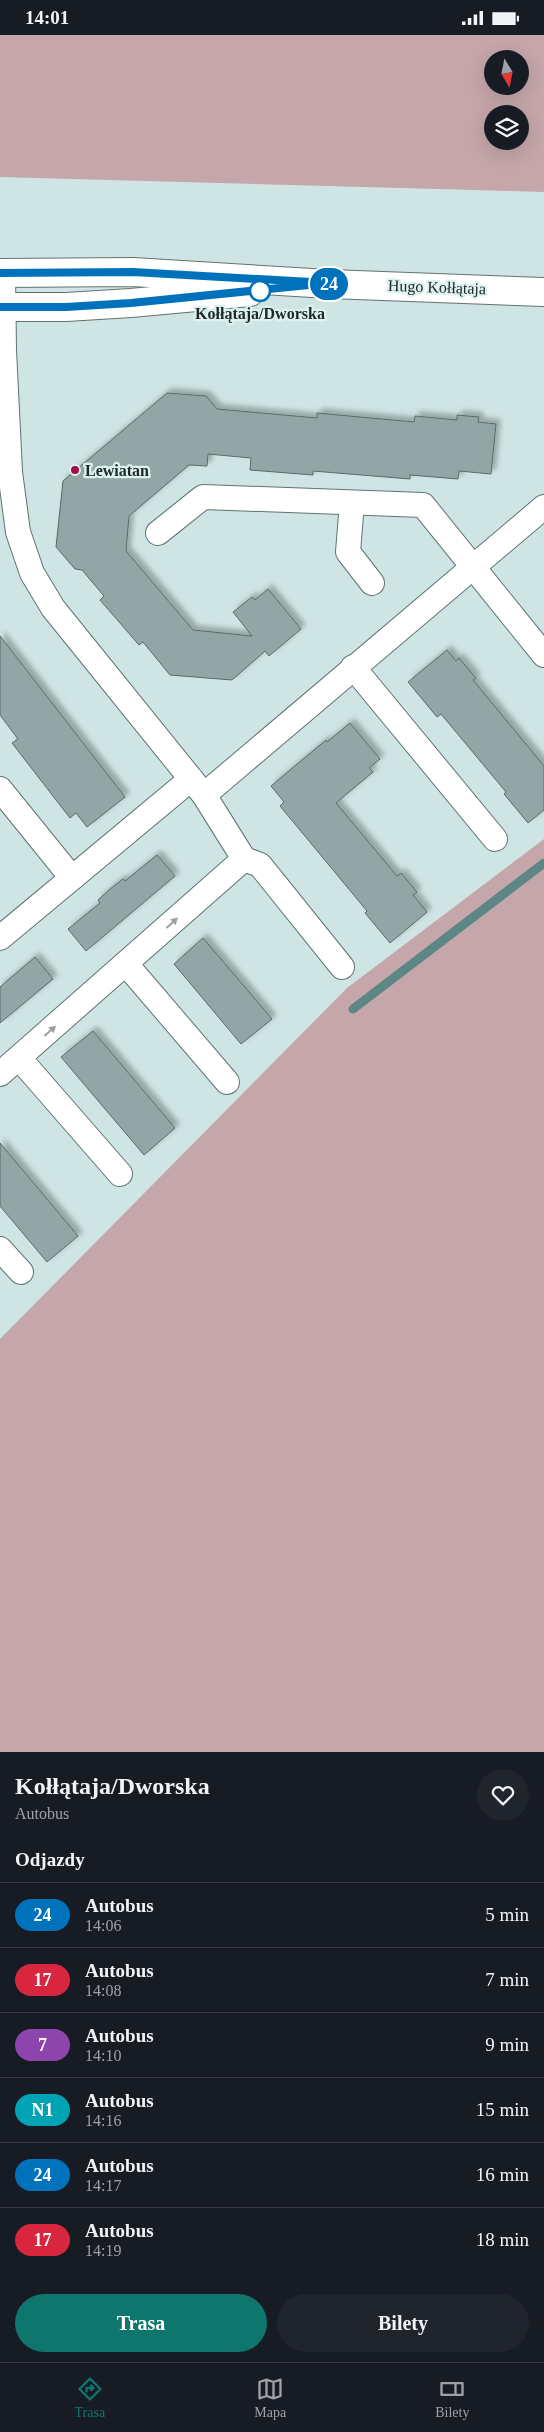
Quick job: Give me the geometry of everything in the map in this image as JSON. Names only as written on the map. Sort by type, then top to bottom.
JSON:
[{"type":"street","name":"Hugo Kołłątaja","points":[[2,273],[133,272],[544,292]]},
{"type":"street","points":[[2,273],[5,473],[18,532],[32,573],[53,608],[198,787],[244,859],[260,865],[342,967]]},
{"type":"street","name":"Hugo Kołłątaja","points":[[2,307],[66,307],[131,303],[329,283]]},
{"type":"street","points":[[158,533],[203,497],[423,505],[544,655]]},
{"type":"street","points":[[352,503],[348,552],[372,583]]},
{"type":"street","points":[[0,938],[72,877],[198,787],[353,667],[544,507]]},
{"type":"street","points":[[353,667],[495,839]]},
{"type":"street","points":[[0,789],[72,877]]},
{"type":"street","points":[[0,1074],[244,859]]},
{"type":"street","points":[[126,964],[227,1082]]},
{"type":"street","points":[[19,1058],[120,1174]]},
{"type":"street","points":[[0,1249],[21,1272]]},
{"type":"shaded area","points":[[0,35],[544,35],[544,192],[0,177]]},
{"type":"shaded area","points":[[544,839],[544,1752],[0,1752],[0,1339],[347,988]]},
{"type":"building","points":[[167,393],[206,396],[217,409],[317,418],[317,413],[414,422],[415,416],[457,420],[457,415],[479,417],[478,422],[496,424],[491,474],[459,471],[458,479],[410,475],[410,479],[313,471],[313,475],[250,470],[251,458],[208,454],[207,466],[189,465],[129,516],[126,551],[193,630],[252,636],[233,612],[252,597],[255,600],[268,589],[301,629],[269,656],[265,651],[232,680],[170,675],[143,642],[139,645],[100,600],[104,596],[82,570],[75,569],[56,547],[63,481]]},
{"type":"building","points":[[0,636],[125,797],[87,827],[76,813],[70,818],[12,743],[18,739],[0,715]]},
{"type":"building","points":[[447,650],[456,661],[459,658],[476,678],[473,680],[544,766],[544,810],[528,823],[504,794],[506,792],[441,714],[437,717],[408,682]]},
{"type":"building","points":[[350,723],[380,759],[369,768],[373,772],[336,803],[397,876],[401,873],[417,892],[413,895],[427,912],[390,943],[365,913],[367,911],[280,806],[284,802],[271,786],[326,740],[327,742]]},
{"type":"building","points":[[157,855],[175,876],[86,951],[68,929],[100,903],[98,900],[110,889],[123,879],[125,881]]},
{"type":"building","points":[[203,938],[272,1019],[241,1044],[174,964]]},
{"type":"building","points":[[35,957],[53,979],[0,1023],[0,987]]},
{"type":"building","points":[[93,1031],[175,1128],[144,1155],[61,1057]]},
{"type":"building","points":[[0,1143],[78,1236],[47,1262],[0,1206]]},
{"type":"waterway","points":[[353,1009],[544,863]]},
{"type":"bus line","name":"24","points":[[0,273],[64,271],[133,272],[329,283],[238,294],[131,303],[66,307],[0,307]]},
{"type":"place","name":"Kołłątaja/Dworska","points":[[260,291]]},
{"type":"place","name":"Lewiatan","points":[[75,470]]}]
